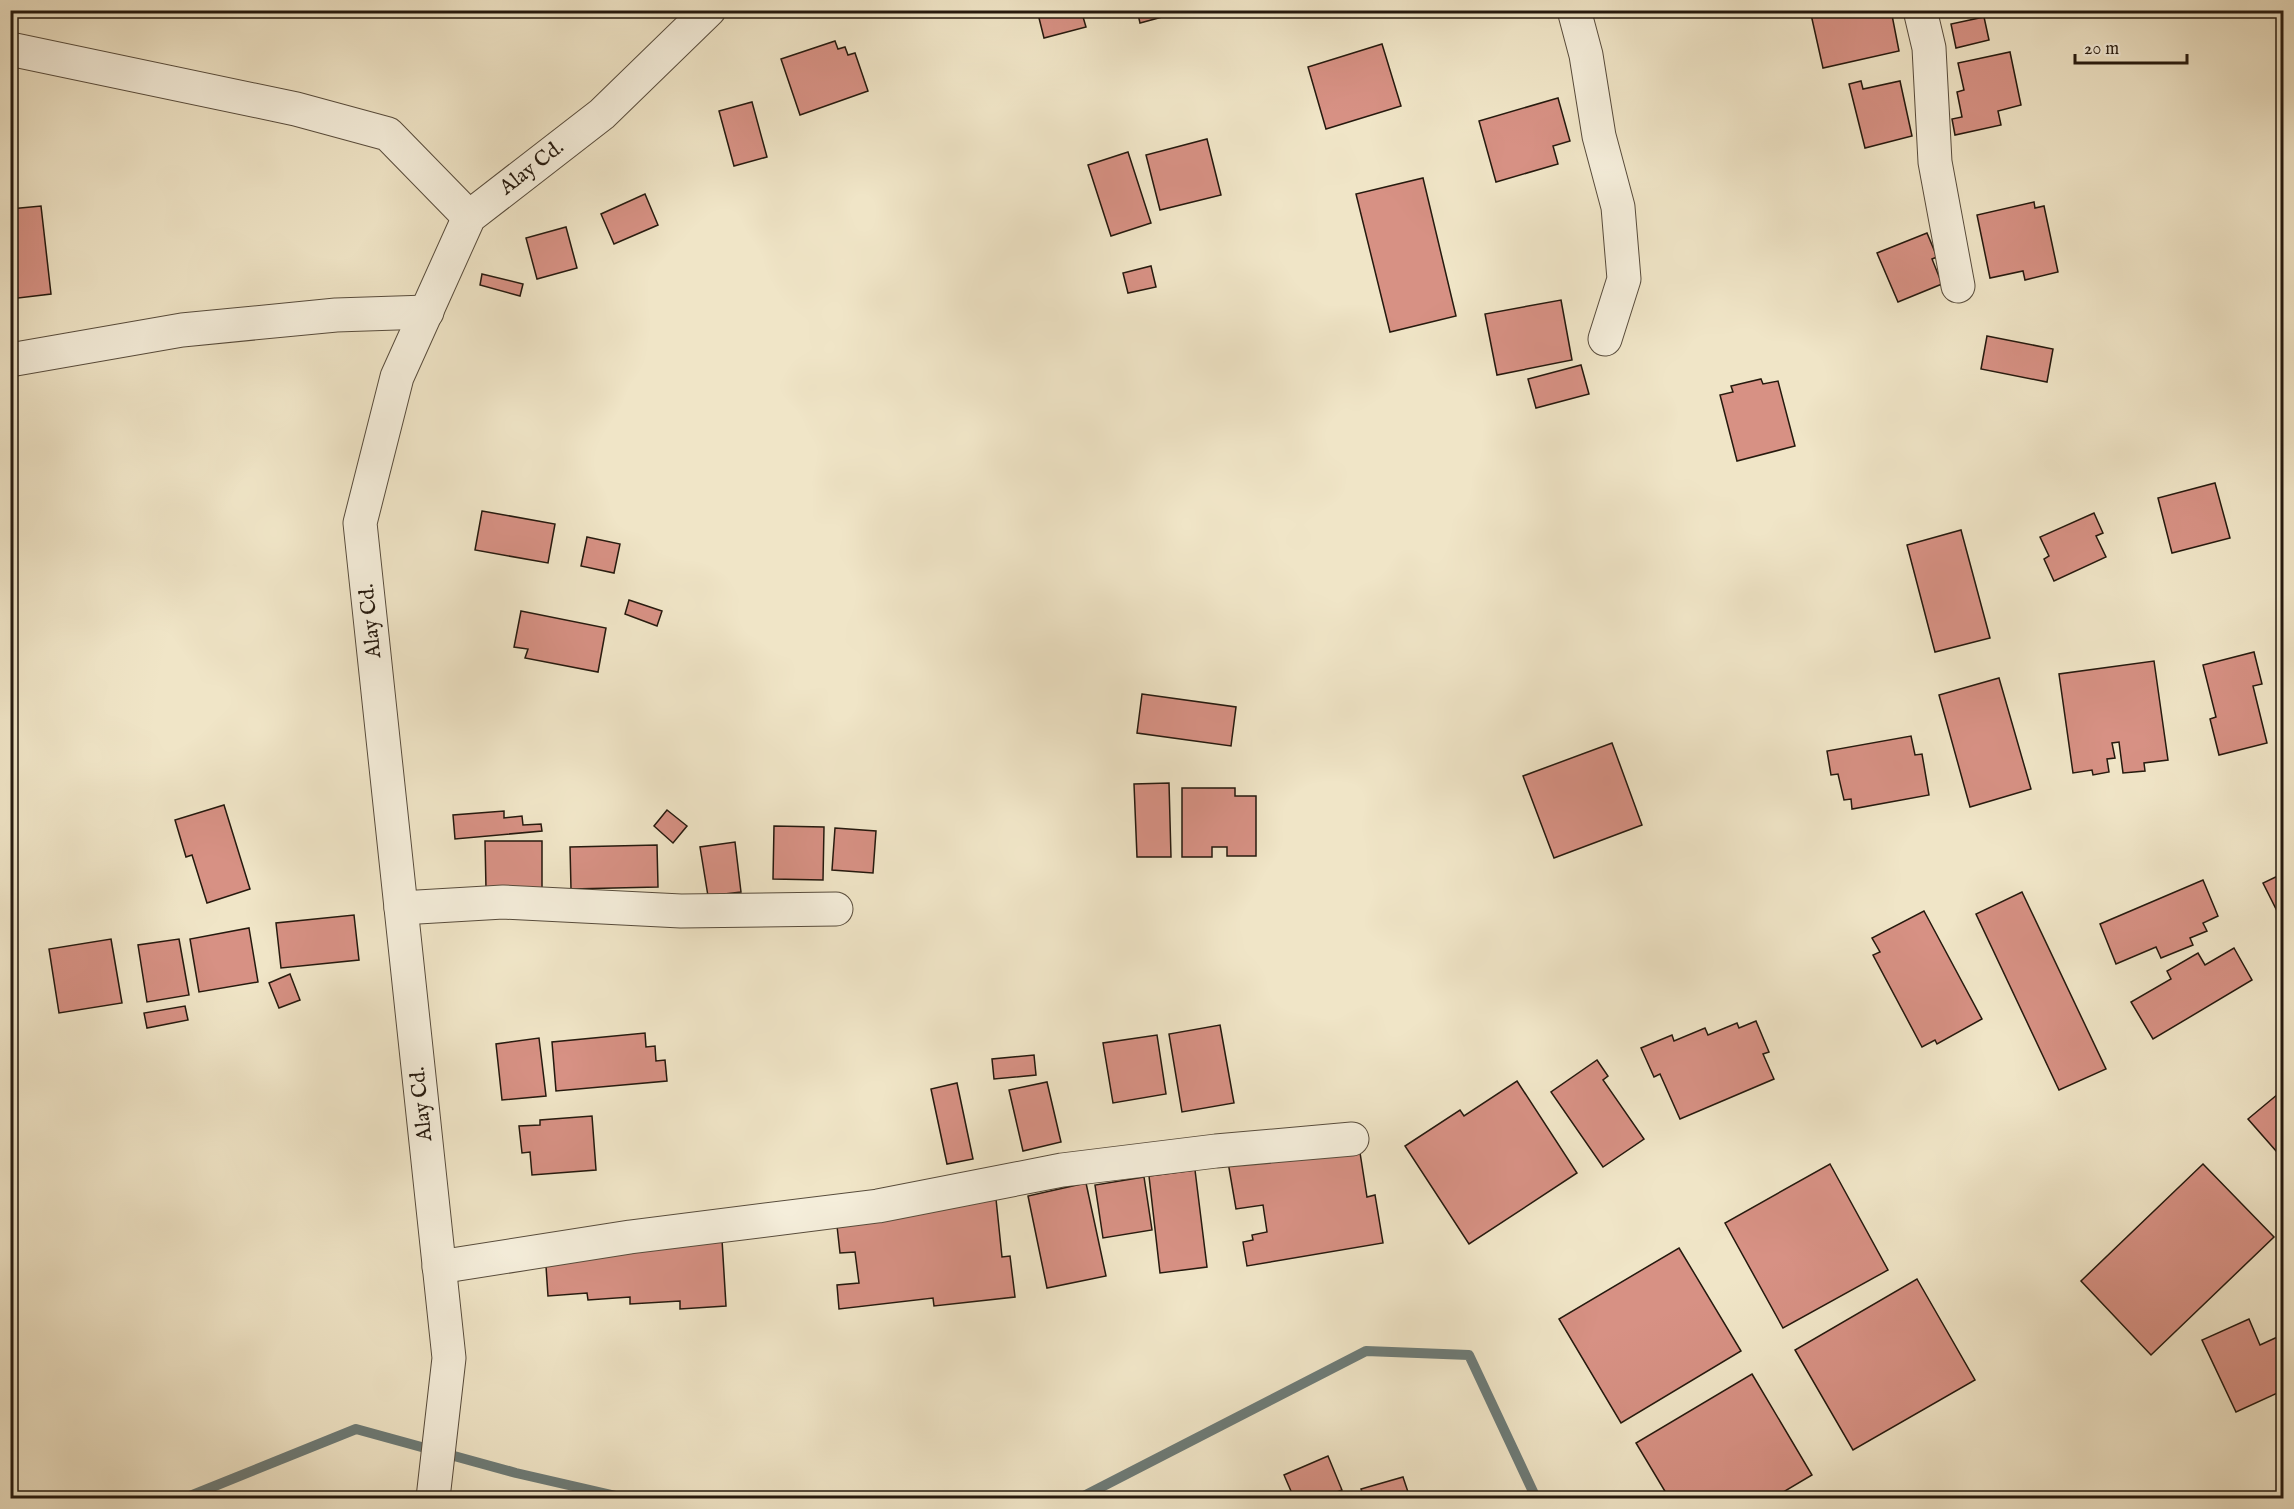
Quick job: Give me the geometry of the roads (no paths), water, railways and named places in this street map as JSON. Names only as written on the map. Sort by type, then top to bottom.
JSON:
[{"type":"street","name":"Alay Cd.","points":[[439,1492],[449,1358],[360,523],[397,377],[469,218],[602,114],[709,10]]},
{"type":"street","points":[[1574,10],[1586,55],[1599,136],[1618,207],[1624,279],[1605,339]]},
{"type":"street","points":[[1920,10],[1929,48],[1935,162],[1958,286]]},
{"type":"street","points":[[10,49],[296,109],[388,134],[469,218]]},
{"type":"street","points":[[10,360],[182,330],[336,315],[427,312]]},
{"type":"street","points":[[401,908],[503,902],[681,911],[836,909]]},
{"type":"street","points":[[439,1268],[630,1237],[878,1206],[1062,1170],[1216,1151],[1352,1139]]},
{"type":"waterway","points":[[1080,1498],[1366,1351],[1469,1355],[1536,1498]]},
{"type":"waterway","points":[[185,1498],[356,1429],[516,1473],[625,1498]]}]
